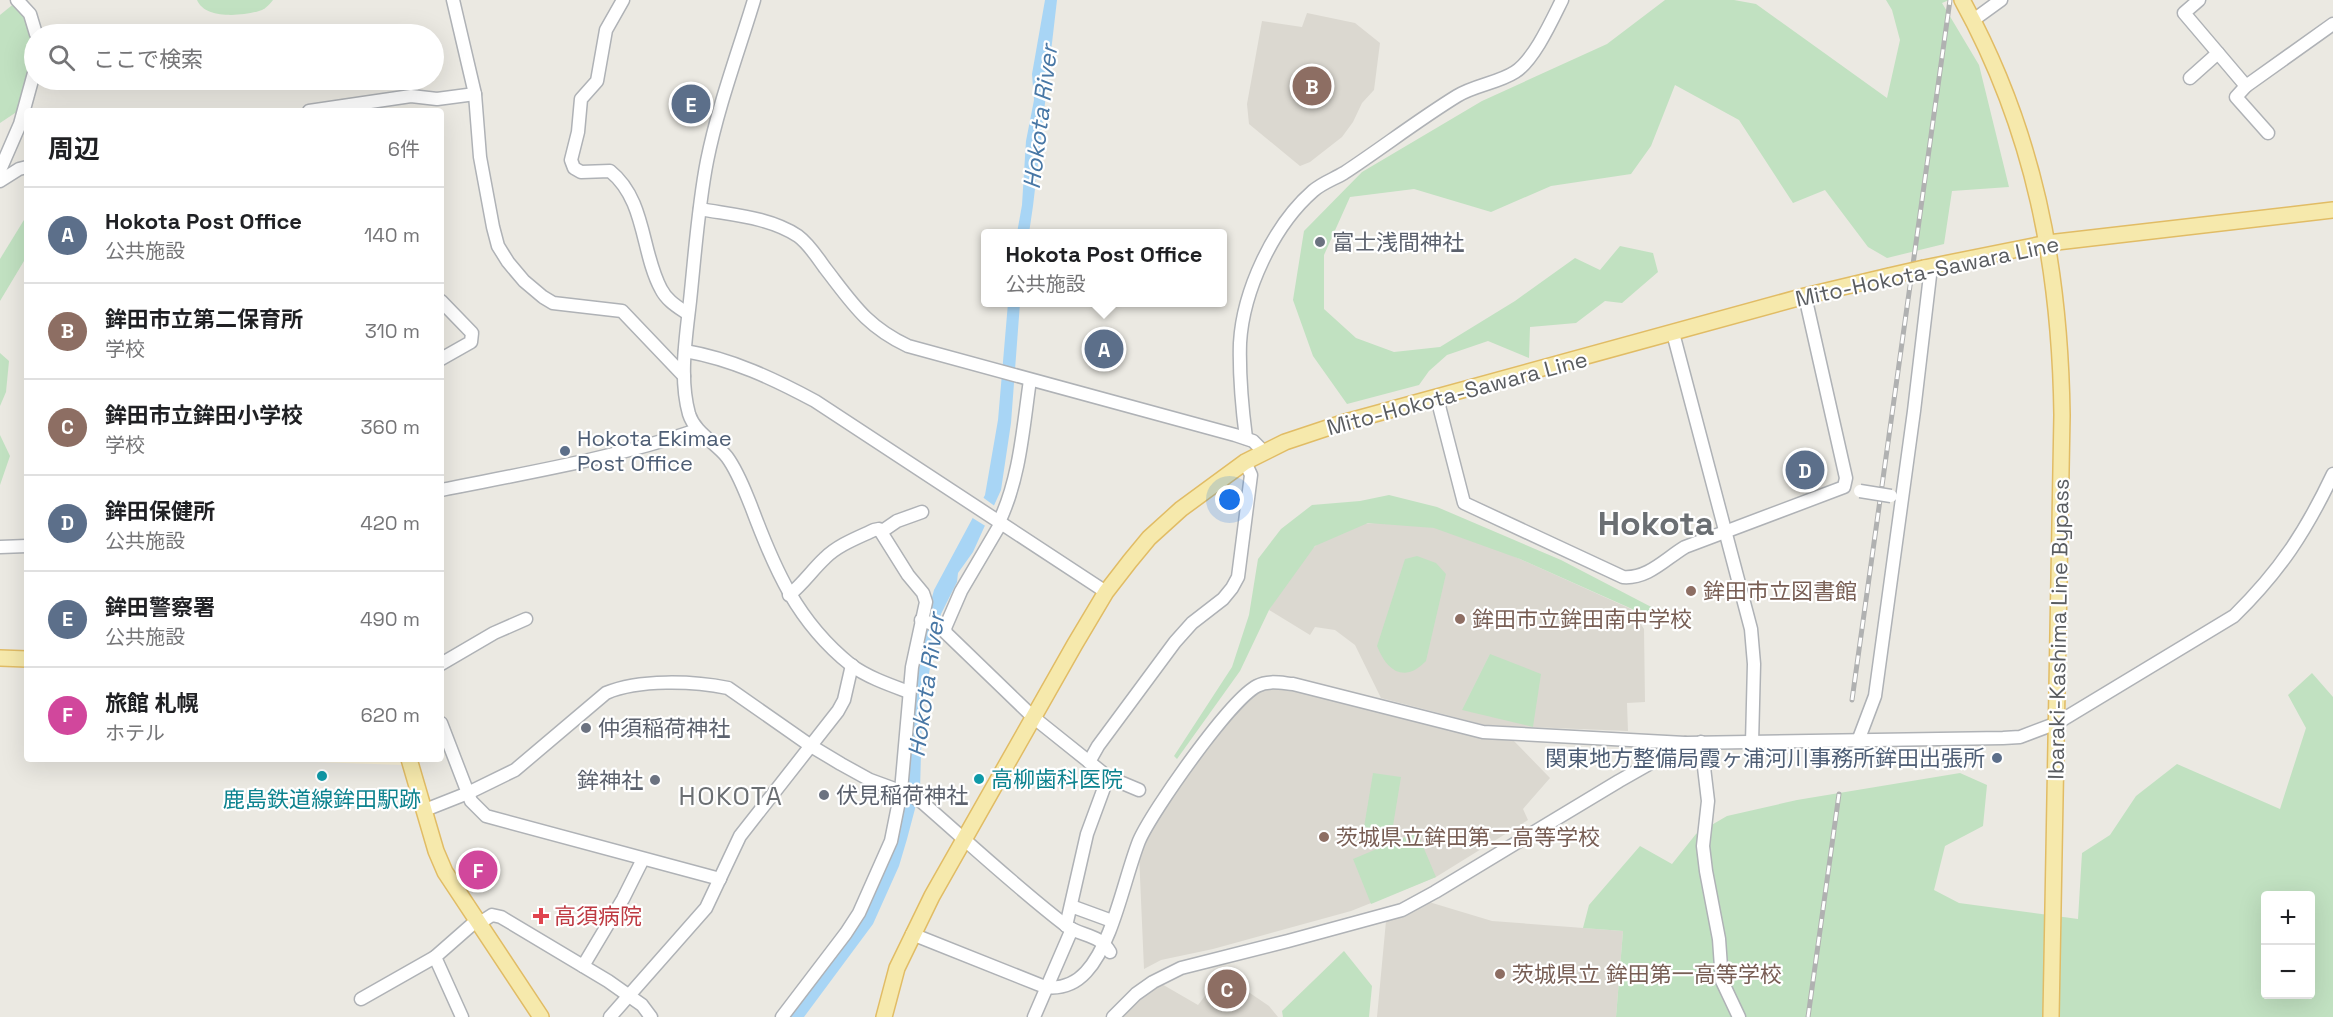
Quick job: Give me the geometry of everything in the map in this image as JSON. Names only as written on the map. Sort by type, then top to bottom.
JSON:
[{"type":"main road","name":"Ibaraki-Kashima Line Bypass","points":[[1963,2],[1994,66],[2026,155],[2048,243],[2059,325],[2062,393],[2058,723],[2051,1017]]},
{"type":"main road","name":"Mito-Hokota-Sawara Line","points":[[884,1017],[897,968],[912,934],[1033,717],[1106,592],[1138,550],[1164,524],[1196,497],[1245,462],[1264,452],[1342,423],[1805,296],[1889,276],[2048,243],[2333,210]]},
{"type":"main road","points":[[0,658],[24,659]]},
{"type":"main road","points":[[410,762],[436,851],[445,872],[541,1017]]},
{"type":"street","points":[[17,0],[30,14],[33,24]]},
{"type":"street","points":[[453,0],[475,94],[480,158],[498,246],[508,262],[531,286],[553,303],[622,311],[684,376]]},
{"type":"street","points":[[623,0],[606,30],[597,81],[581,99],[578,132],[571,160],[574,168],[581,172],[610,171],[621,180],[645,234],[654,273],[661,291],[672,303],[688,314]]},
{"type":"street","points":[[754,0],[718,117],[707,162],[688,314],[684,376],[687,406],[697,430],[725,455],[735,469],[770,558],[789,595],[827,642],[852,665],[909,692]]},
{"type":"street","points":[[1246,438],[1241,395],[1240,342],[1250,294],[1264,257],[1277,234],[1315,189],[1343,174],[1425,116],[1465,92],[1516,71],[1544,34],[1562,0]]},
{"type":"street","points":[[1972,21],[2001,0]]},
{"type":"street","points":[[2199,0],[2184,14],[2246,86]]},
{"type":"street","points":[[2268,133],[2236,97],[2246,86],[2333,24]]},
{"type":"street","points":[[2190,78],[2218,53]]},
{"type":"street","points":[[24,108],[29,90]]},
{"type":"street","points":[[329,108],[411,96],[437,99],[475,94]]},
{"type":"street","points":[[0,170],[24,109]]},
{"type":"street","points":[[0,180],[24,168]]},
{"type":"street","points":[[700,209],[765,221],[798,237],[861,314],[888,336],[908,346],[1246,438],[1258,444],[1264,452]]},
{"type":"street","points":[[1858,741],[1875,696],[1897,497],[1928,267]]},
{"type":"street","points":[[1805,296],[1846,478],[1844,487]]},
{"type":"street","points":[[444,304],[472,333],[471,342],[444,357]]},
{"type":"street","points":[[1673,333],[1751,629],[1754,664],[1752,743]]},
{"type":"street","points":[[685,351],[736,364],[788,386],[837,414],[1106,592]]},
{"type":"street","points":[[1028,380],[1017,471],[1010,499],[944,628],[951,640],[1033,717],[1108,777],[1139,790]]},
{"type":"street","points":[[1437,398],[1464,503],[1623,577],[1635,578],[1651,571],[1668,556],[1685,547],[1844,487],[1897,497]]},
{"type":"street","points":[[444,489],[556,467],[675,438],[697,430]]},
{"type":"street","points":[[1089,762],[1098,746],[1175,642],[1192,623],[1223,599],[1238,577],[1251,475],[1245,462]]},
{"type":"street","points":[[912,934],[1045,987],[1067,986],[1085,974],[1107,947],[1112,921],[1140,840],[1155,810],[1218,724],[1250,690],[1259,685],[1277,682],[1293,684],[1500,734],[1686,743],[2020,737],[2058,723],[2234,616],[2258,593],[2292,550],[2310,522],[2333,474]]},
{"type":"street","points":[[881,532],[897,521],[922,512]]},
{"type":"street","points":[[782,1017],[843,938],[859,913],[891,841],[903,792],[909,692],[926,602],[923,593],[908,575],[879,529],[839,548],[825,558],[805,582],[789,595]]},
{"type":"street","points":[[0,547],[24,546]]},
{"type":"street","points":[[444,662],[494,633],[526,619]]},
{"type":"street","points":[[923,621],[944,628]]},
{"type":"street","points":[[610,1017],[706,908],[740,836],[838,711],[844,700],[852,665]]},
{"type":"street","points":[[425,810],[468,794],[515,770],[606,693],[640,684],[713,685],[728,688],[811,746],[870,780],[903,792],[923,803],[1014,884],[1069,928],[1107,947]]},
{"type":"street","points":[[444,731],[468,794],[476,807],[486,816],[720,879]]},
{"type":"street","points":[[1701,742],[1708,801],[1703,846],[1706,871],[1719,939],[1722,981],[1738,1017]]},
{"type":"street","points":[[1117,1007],[1153,982],[1181,968],[1402,910],[1628,775],[1686,743]]},
{"type":"street","points":[[1034,1017],[1069,928],[1071,906],[1087,834],[1108,777]]},
{"type":"street","points":[[584,966],[623,899],[643,859]]},
{"type":"street","points":[[1071,906],[1112,921]]},
{"type":"street","points":[[361,999],[435,957],[477,922],[496,915],[584,966],[642,1005],[651,1017]]},
{"type":"street","points":[[435,957],[462,1017]]},
{"type":"shaded area","points":[[1307,13],[1355,23],[1380,43],[1374,90],[1362,103],[1353,122],[1342,137],[1310,162],[1300,166],[1249,124],[1247,104],[1262,21],[1302,27]]},
{"type":"shaded area","name":"鉾田市立鉾田南中学校","points":[[1393,522],[1458,531],[1631,609],[1644,629],[1645,702],[1627,703],[1628,731],[1485,725],[1381,698],[1355,645],[1335,630],[1315,627],[1310,635],[1269,610],[1290,575],[1305,556],[1328,534],[1358,524]]},
{"type":"shaded area","name":"茨城県立鉾田第二高等学校","points":[[1277,687],[1366,705],[1481,735],[1513,740],[1550,778],[1523,809],[1528,820],[1436,877],[1351,911],[1213,949],[1161,960],[1144,969],[1139,854],[1155,820],[1225,723],[1248,699],[1265,688]]},
{"type":"shaded area","points":[[315,762],[403,762],[404,765]]},
{"type":"shaded area","name":"茨城県立 鉾田第一高等学校","points":[[1429,902],[1492,921],[1623,931],[1616,1017],[1377,1017],[1386,921]]},
{"type":"shaded area","points":[[1222,974],[1269,1006],[1278,1017],[1121,1017],[1126,1010],[1160,983],[1198,1005]]},
{"type":"green space","points":[[197,0],[273,0],[262,10],[226,15],[208,11]]},
{"type":"green space","points":[[1665,0],[1734,0],[1756,4],[1887,98],[1900,40],[1892,10],[1886,0],[1949,0],[1942,3],[1979,65],[2009,187],[1952,191],[1944,244],[1887,258],[1868,247],[1825,190],[1793,203],[1739,120],[1675,85],[1651,146],[1631,174],[1551,186],[1491,212],[1414,189],[1350,197],[1324,255],[1324,309],[1356,338],[1394,352],[1440,347],[1515,301],[1575,258],[1600,270],[1620,246],[1653,253],[1658,272],[1622,303],[1605,301],[1576,323],[1530,327],[1529,358],[1488,341],[1447,355],[1429,371],[1419,385],[1347,404],[1313,356],[1293,300],[1304,231],[1362,172],[1482,101],[1607,44]]},
{"type":"green space","points":[[16,2],[29,16],[31,24],[24,24],[24,90],[27,90],[21,109],[0,123],[0,15]]},
{"type":"green space","points":[[24,220],[24,261],[0,301],[0,259]]},
{"type":"green space","points":[[0,353],[9,361],[6,392],[0,406]]},
{"type":"green space","points":[[0,435],[10,456],[0,485]]},
{"type":"green space","points":[[1389,495],[1437,507],[1561,560],[1659,611],[1641,613],[1520,559],[1434,528],[1368,523],[1315,546],[1269,610],[1240,671],[1177,759],[1174,756],[1232,667],[1249,615],[1258,559],[1281,529],[1312,505],[1360,501]]},
{"type":"green space","points":[[1417,556],[1436,563],[1446,574],[1426,661],[1411,672],[1404,673],[1391,668],[1377,646],[1405,559]]},
{"type":"green space","points":[[1490,654],[1541,674],[1533,727],[1462,710]]},
{"type":"green space","points":[[2312,673],[2333,697],[2333,1017],[1616,1017],[1623,931],[1583,928],[1589,905],[1640,846],[1672,864],[1696,834],[1727,816],[1797,800],[1960,773],[1987,785],[1983,826],[1945,846],[1934,890],[1959,903],[2078,919],[2082,853],[2110,835],[2136,796],[2177,764],[2280,809],[2306,728],[2288,695]]},
{"type":"green space","points":[[1373,773],[1401,777],[1392,832],[1364,827]]},
{"type":"green space","points":[[1417,832],[1436,877],[1371,904],[1353,859]]},
{"type":"green space","points":[[1344,951],[1372,986],[1369,1017],[1283,1017],[1282,1011]]},
{"type":"water","name":"Hokota River","points":[[1045,0],[1057,0],[1030,229],[1018,229],[1022,205],[1026,141],[1034,100],[1032,74]]},
{"type":"water","name":"Hokota River","points":[[1008,307],[1020,307],[1011,423],[1001,490],[973,552],[958,573],[957,582],[941,614],[922,717],[920,790],[899,866],[873,924],[804,1017],[788,1017],[862,914],[893,853],[915,660],[934,590],[985,495],[998,420]]},
{"type":"pier","points":[[981,496],[996,507],[987,527],[971,517]]},
{"type":"railway","points":[[1852,700],[1950,0]]},
{"type":"railway","points":[[1808,1017],[1839,794]]},
{"type":"place","name":"鉾田市立第二保育所","points":[[1312,86]]},
{"type":"place","name":"鉾田警察署","points":[[691,104]]},
{"type":"place","name":"富士浅間神社","points":[[1320,242]]},
{"type":"place","name":"Hokota Post Office","points":[[1104,349]]},
{"type":"place","name":"Hokota Ekimae Post Office","points":[[565,451]]},
{"type":"place","name":"鉾田保健所","points":[[1805,470]]},
{"type":"place","name":"鉾田市立図書館","points":[[1691,591]]},
{"type":"place","name":"鉾田市立鉾田南中学校","points":[[1460,619]]},
{"type":"place","name":"仲須稲荷神社","points":[[586,728]]},
{"type":"place","name":"関東地方整備局霞ヶ浦河川事務所鉾田出張所","points":[[1997,758]]},
{"type":"place","name":"鹿島鉄道線鉾田駅跡","points":[[322,776]]},
{"type":"place","name":"高柳歯科医院","points":[[979,779]]},
{"type":"place","name":"鉾神社","points":[[655,780]]},
{"type":"place","name":"伏見稲荷神社","points":[[824,795]]},
{"type":"place","name":"茨城県立鉾田第二高等学校","points":[[1324,837]]},
{"type":"place","name":"旅館 札幌","points":[[478,870]]},
{"type":"place","name":"高須病院","points":[[541,916]]},
{"type":"place","name":"茨城県立 鉾田第一高等学校","points":[[1500,974]]},
{"type":"place","name":"鉾田市立鉾田小学校","points":[[1227,989]]},
{"type":"district","name":"Hokota","points":[[1656,523]]},
{"type":"district","name":"HOKOTA","points":[[731,796]]}]
